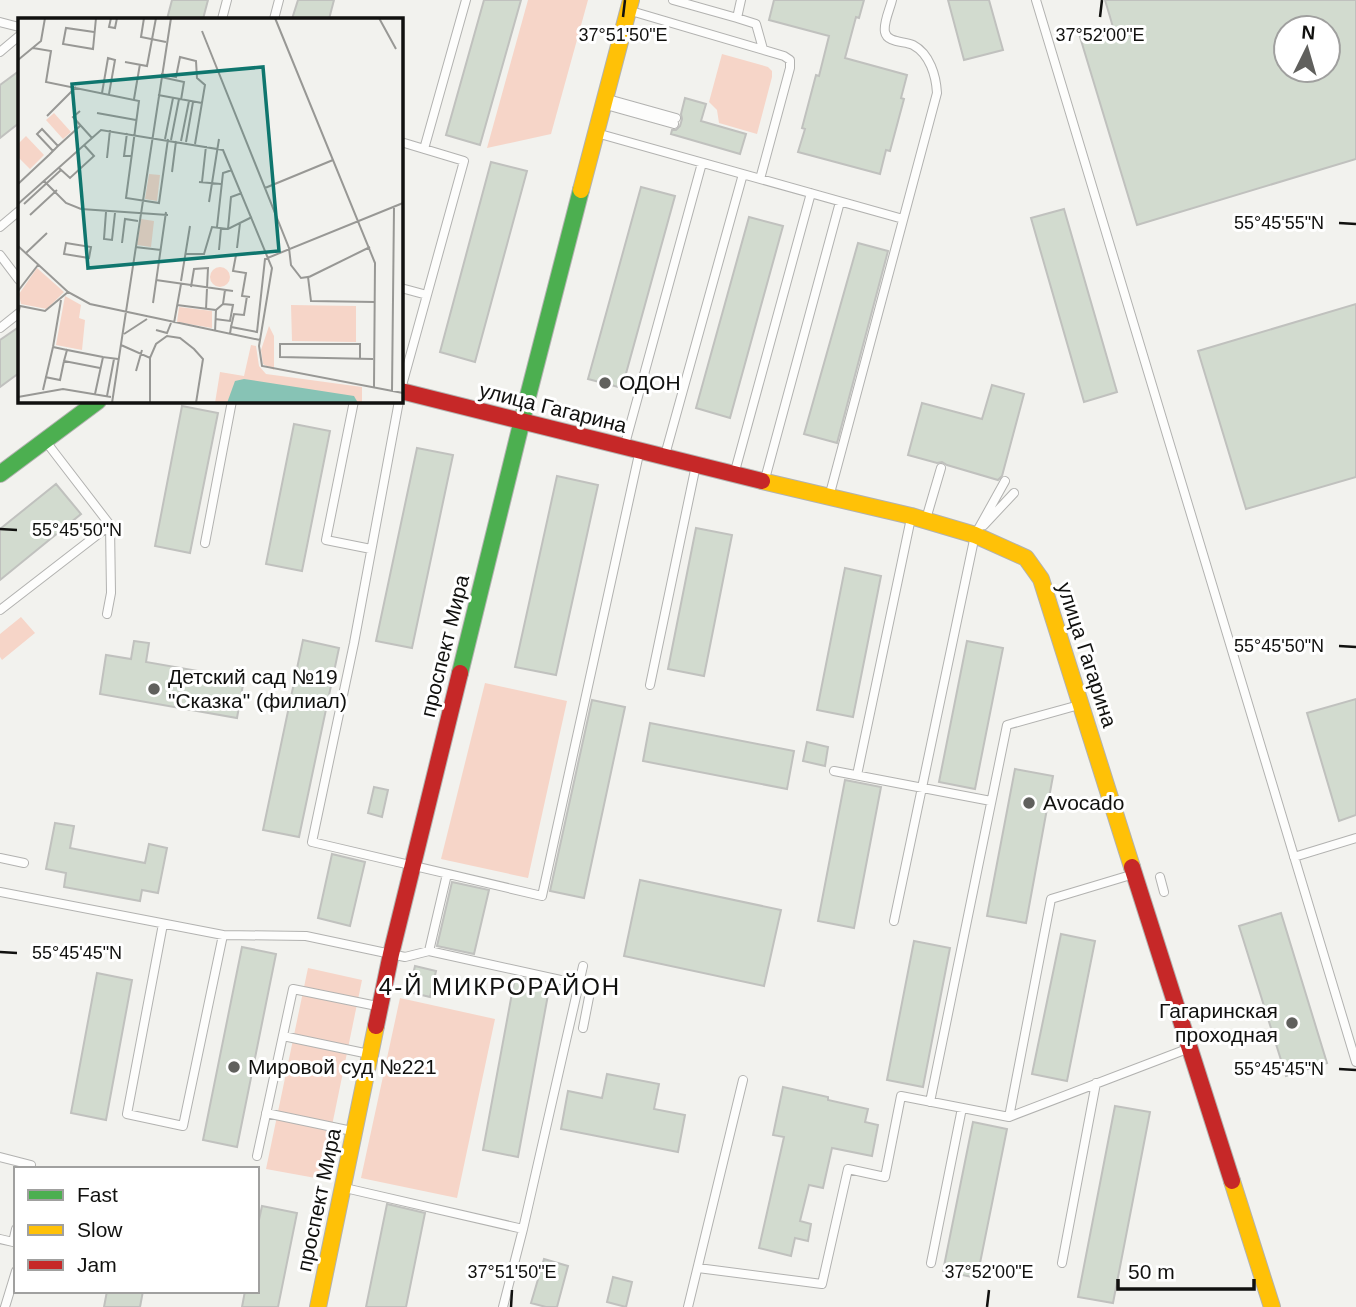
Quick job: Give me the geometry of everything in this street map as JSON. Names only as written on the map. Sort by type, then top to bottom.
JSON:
[{"type":"street","name":"проспект Мира","points":[[318,1307],[391,954],[522,421],[630,5]]},
{"type":"street","name":"улица Гагарина","points":[[402,390],[918,518],[975,535],[1026,558],[1041,579],[1063,626],[1081,705],[1272,1307]]},
{"type":"street","points":[[0,474],[97,402]]},
{"type":"lane","points":[[222,18],[227,0]]},
{"type":"lane","points":[[274,18],[279,0]]},
{"type":"lane","points":[[424,149],[466,0]]},
{"type":"lane","points":[[673,0],[756,24],[763,49]]},
{"type":"lane","points":[[737,18],[741,0]]},
{"type":"lane","points":[[829,498],[937,93],[932,68],[924,56],[914,46],[890,39],[886,35],[884,30],[892,0]]},
{"type":"lane","points":[[1036,0],[1356,1062]]},
{"type":"lane","points":[[630,5],[784,55],[790,60],[760,179]]},
{"type":"lane","points":[[0,22],[18,27]]},
{"type":"lane","points":[[0,52],[18,37]]},
{"type":"lane","points":[[605,101],[675,121]]},
{"type":"lane","points":[[597,133],[903,219]]},
{"type":"lane","points":[[402,142],[464,161],[402,386]]},
{"type":"lane","points":[[398,402],[351,657],[312,842],[542,896],[632,449],[702,163]]},
{"type":"lane","points":[[664,457],[743,174]]},
{"type":"lane","points":[[734,474],[811,193]]},
{"type":"lane","points":[[764,482],[841,202]]},
{"type":"lane","points":[[0,227],[18,212]]},
{"type":"lane","points":[[0,255],[18,279]]},
{"type":"lane","points":[[402,288],[427,295]]},
{"type":"lane","points":[[0,328],[18,314]]},
{"type":"lane","points":[[205,543],[232,402]]},
{"type":"lane","points":[[354,402],[326,540],[371,549]]},
{"type":"lane","points":[[45,440],[110,524],[111,593],[107,614]]},
{"type":"lane","points":[[650,685],[696,465]]},
{"type":"lane","points":[[857,775],[918,518],[941,468]]},
{"type":"lane","points":[[894,921],[975,535],[1004,481]]},
{"type":"lane","points":[[975,535],[1014,494]]},
{"type":"lane","points":[[0,610],[110,524]]},
{"type":"lane","points":[[930,1102],[1007,724],[1081,705]]},
{"type":"lane","points":[[834,771],[991,801]]},
{"type":"lane","points":[[1294,857],[1356,838]]},
{"type":"lane","points":[[0,858],[24,863]]},
{"type":"lane","points":[[429,951],[447,874]]},
{"type":"lane","points":[[1009,1117],[1051,899],[1135,874]]},
{"type":"lane","points":[[1160,877],[1164,892]]},
{"type":"lane","points":[[0,892],[223,935],[306,936],[405,957],[429,951],[594,988],[583,1028]]},
{"type":"lane","points":[[163,924],[127,1114],[183,1126],[223,935]]},
{"type":"lane","points":[[503,1307],[583,966]]},
{"type":"lane","points":[[257,1156],[293,989],[380,1006]]},
{"type":"lane","points":[[283,1036],[370,1054]]},
{"type":"lane","points":[[698,1268],[822,1284],[848,1169],[886,1177],[901,1096],[1009,1117],[1190,1048]]},
{"type":"lane","points":[[688,1307],[743,1080]]},
{"type":"lane","points":[[1062,1263],[1096,1083]]},
{"type":"lane","points":[[931,1263],[962,1108]]},
{"type":"lane","points":[[266,1113],[355,1132]]},
{"type":"lane","points":[[0,1157],[30,1167]]},
{"type":"lane","points":[[343,1187],[523,1229]]},
{"type":"lane","points":[[0,1238],[13,1242],[14,1238]]},
{"type":"lane","points":[[5,1307],[14,1278]]},
{"type":"shaded area","points":[[528,0],[588,0],[551,134],[487,148]]},
{"type":"shaded area","points":[[722,54],[768,67],[772,71],[757,134],[719,123],[717,110],[709,102]]},
{"type":"shaded area","points":[[21,617],[35,633],[2,660],[0,634]]},
{"type":"shaded area","points":[[485,683],[567,701],[528,878],[441,859]]},
{"type":"shaded area","points":[[308,968],[362,980],[321,1179],[266,1169]]},
{"type":"shaded area","points":[[400,998],[495,1019],[457,1198],[361,1178]]},
{"type":"building","points":[[172,0],[208,0],[203,18],[167,18]]},
{"type":"building","points":[[298,0],[334,0],[329,18],[292,18]]},
{"type":"building","points":[[484,0],[521,0],[480,145],[446,135]]},
{"type":"building","points":[[774,0],[864,0],[859,18],[856,17],[845,58],[907,75],[901,98],[904,99],[890,151],[886,150],[880,174],[798,152],[816,75],[819,76],[829,36],[769,20]]},
{"type":"building","points":[[948,0],[989,0],[1003,50],[964,60]]},
{"type":"building","points":[[1105,0],[1356,0],[1356,159],[1137,225],[1080,37],[1113,27]]},
{"type":"building","points":[[18,72],[18,124],[0,138],[0,85]]},
{"type":"building","points":[[685,98],[706,104],[701,121],[746,134],[740,154],[671,134],[672,130],[680,126]]},
{"type":"building","points":[[491,162],[527,171],[475,362],[440,352]]},
{"type":"building","points":[[641,187],[675,196],[622,388],[588,379]]},
{"type":"building","points":[[1064,209],[1117,392],[1084,402],[1031,218]]},
{"type":"building","points":[[749,217],[783,226],[730,418],[696,408]]},
{"type":"building","points":[[858,243],[888,251],[837,443],[804,434]]},
{"type":"building","points":[[1356,304],[1356,477],[1246,509],[1198,351]]},
{"type":"building","points":[[18,328],[18,374],[0,387],[0,340]]},
{"type":"building","points":[[992,385],[1024,394],[1002,476],[998,480],[942,462],[908,455],[922,403],[982,419]]},
{"type":"building","points":[[182,406],[218,413],[190,553],[155,546]]},
{"type":"building","points":[[294,424],[330,431],[302,571],[266,564]]},
{"type":"building","points":[[417,448],[453,455],[412,648],[376,641]]},
{"type":"building","points":[[557,476],[598,485],[556,675],[515,667]]},
{"type":"building","points":[[56,484],[81,514],[0,580],[0,529]]},
{"type":"building","points":[[696,528],[732,535],[704,676],[668,669]]},
{"type":"building","points":[[845,568],[881,576],[853,717],[817,710]]},
{"type":"building","points":[[303,640],[339,648],[299,837],[263,830]]},
{"type":"building","points":[[134,641],[149,643],[146,662],[244,679],[237,718],[100,694],[106,655],[131,659]]},
{"type":"building","points":[[967,641],[1003,648],[975,789],[939,782]]},
{"type":"building","points":[[1356,699],[1356,815],[1339,821],[1307,713]]},
{"type":"building","points":[[592,700],[625,707],[584,898],[550,891]]},
{"type":"building","points":[[650,723],[794,751],[787,789],[643,761]]},
{"type":"building","points":[[807,742],[828,747],[825,766],[803,761]]},
{"type":"building","points":[[1015,769],[1053,776],[1026,923],[987,916]]},
{"type":"building","points":[[845,780],[881,787],[854,928],[818,921]]},
{"type":"building","points":[[374,787],[388,790],[382,817],[368,813]]},
{"type":"building","points":[[55,823],[74,826],[70,848],[145,863],[149,844],[167,848],[158,893],[142,890],[140,901],[64,887],[66,873],[46,869]]},
{"type":"building","points":[[332,854],[365,862],[350,926],[318,918]]},
{"type":"building","points":[[640,880],[781,910],[764,986],[624,956]]},
{"type":"building","points":[[452,882],[489,890],[474,954],[437,946]]},
{"type":"building","name":"Гагаринская проходная","points":[[1281,913],[1327,1063],[1286,1076],[1239,926]]},
{"type":"building","points":[[1061,934],[1095,941],[1067,1081],[1032,1074]]},
{"type":"building","points":[[914,941],[950,948],[923,1087],[887,1080]]},
{"type":"building","points":[[242,947],[276,954],[237,1147],[203,1140]]},
{"type":"building","points":[[415,966],[436,971],[430,997],[409,992]]},
{"type":"building","points":[[97,973],[132,980],[106,1120],[71,1113]]},
{"type":"building","points":[[515,977],[550,984],[518,1157],[483,1150]]},
{"type":"building","points":[[607,1074],[659,1084],[654,1109],[685,1115],[678,1152],[561,1129],[568,1091],[602,1098]]},
{"type":"building","points":[[783,1087],[868,1109],[865,1122],[878,1125],[872,1156],[832,1148],[823,1188],[809,1185],[800,1221],[811,1224],[808,1241],[795,1238],[791,1256],[759,1248],[784,1137],[773,1135]]},
{"type":"building","points":[[1115,1106],[1150,1112],[1113,1303],[1078,1297]]},
{"type":"building","points":[[973,1122],[1007,1129],[977,1278],[943,1271]]},
{"type":"building","points":[[387,1204],[425,1213],[406,1307],[366,1307]]},
{"type":"building","points":[[262,1206],[297,1213],[278,1307],[242,1307],[245,1293],[259,1293],[259,1220]]},
{"type":"building","points":[[544,1259],[568,1266],[557,1307],[531,1303]]},
{"type":"building","points":[[613,1277],[632,1282],[626,1307],[607,1302]]},
{"type":"building","points":[[107,1293],[143,1293],[140,1307],[104,1307]]},
{"type":"traffic: fast","points":[[460,673],[581,190]]},
{"type":"traffic: fast","points":[[0,474],[97,402]]},
{"type":"traffic: slow","points":[[581,190],[631,0]]},
{"type":"traffic: slow","points":[[762,481],[911,516],[975,535],[1026,558],[1041,579],[1132,867]]},
{"type":"traffic: slow","points":[[318,1307],[376,1026]]},
{"type":"traffic: slow","points":[[1232,1181],[1272,1307]]},
{"type":"traffic: jam","points":[[402,391],[762,481]]},
{"type":"traffic: jam","points":[[376,1026],[460,673]]},
{"type":"traffic: jam","points":[[1132,867],[1232,1181]]},
{"type":"place","name":"ОДОН","points":[[605,383]]},
{"type":"place","name":"Детский сад №19 \"Сказка\" (филиал)","points":[[154,689]]},
{"type":"place","name":"Avocado","points":[[1029,803]]},
{"type":"place","name":"Гагаринская проходная","points":[[1292,1023]]},
{"type":"place","name":"Мировой суд №221","points":[[234,1067]]},
{"type":"district","name":"4-Й МИКРОРАЙОН","points":[[500,987]]}]
